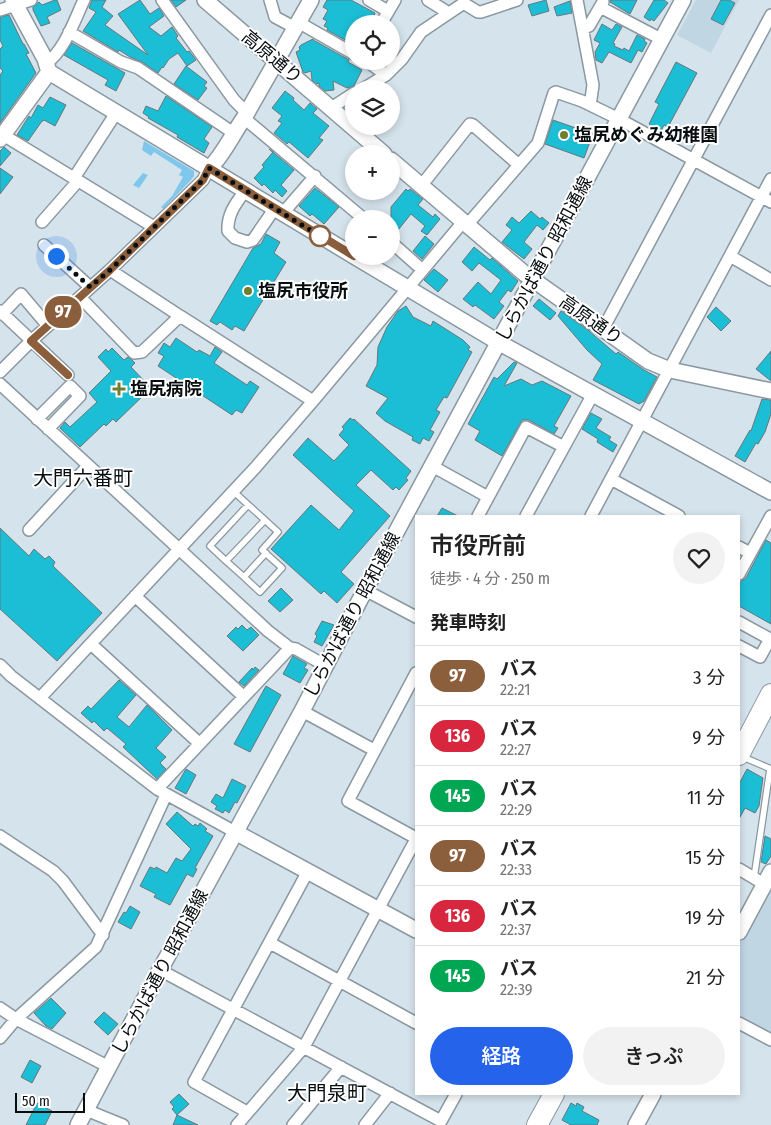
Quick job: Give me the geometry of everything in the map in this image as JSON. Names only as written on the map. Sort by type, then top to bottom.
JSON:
[{"type":"highway","points":[[740,753],[771,694]]},
{"type":"highway","points":[[537,1125],[553,1095]]},
{"type":"street","points":[[0,10],[14,2],[31,0]]},
{"type":"street","points":[[84,0],[69,32],[48,68],[1,135],[154,228]]},
{"type":"street","points":[[162,0],[243,113],[354,210]]},
{"type":"street","name":"高原通り","points":[[204,0],[374,145]]},
{"type":"street","points":[[270,0],[275,17],[294,23],[345,49]]},
{"type":"street","points":[[209,168],[219,159],[235,131],[243,113],[294,23],[304,0]]},
{"type":"street","points":[[294,23],[311,0]]},
{"type":"street","points":[[369,0],[388,11]]},
{"type":"street","points":[[386,15],[395,0]]},
{"type":"street","points":[[428,0],[447,13]]},
{"type":"street","points":[[378,80],[402,60],[421,32],[465,2],[478,12],[481,12],[518,0]]},
{"type":"street","points":[[577,0],[593,85],[591,99],[588,104]]},
{"type":"street","name":"しらかば通り 昭和通線","points":[[78,1125],[683,0]]},
{"type":"street","points":[[14,2],[48,68],[116,113],[345,251]]},
{"type":"street","points":[[583,28],[589,26],[602,4],[661,39]]},
{"type":"street","points":[[603,329],[771,15]]},
{"type":"street","points":[[69,32],[120,62],[138,68],[228,130]]},
{"type":"street","points":[[379,70],[386,75]]},
{"type":"street","points":[[40,698],[233,491],[313,401],[406,288],[538,143],[556,92],[588,104],[619,119],[766,199]]},
{"type":"street","points":[[331,108],[345,98]]},
{"type":"street","points":[[42,222],[76,179],[116,113]]},
{"type":"street","points":[[0,372],[203,180],[228,130],[243,113]]},
{"type":"street","points":[[421,186],[470,124],[519,164]]},
{"type":"street","name":"高原通り","points":[[400,168],[533,280],[648,361],[670,370],[771,391]]},
{"type":"street","points":[[245,190],[232,209],[228,231],[235,238],[247,242],[253,240],[279,211],[315,176]]},
{"type":"street","points":[[593,515],[730,256],[766,199],[771,178]]},
{"type":"street","points":[[44,245],[90,287]]},
{"type":"street","points":[[400,250],[418,266]]},
{"type":"street","points":[[730,256],[771,280]]},
{"type":"street","points":[[369,265],[498,342],[771,492]]},
{"type":"street","points":[[110,270],[313,401]]},
{"type":"street","points":[[48,326],[20,294],[1,312],[68,375]]},
{"type":"street","points":[[80,297],[134,353],[138,354],[180,316]]},
{"type":"street","points":[[0,384],[268,631],[290,648],[296,649],[326,666]]},
{"type":"street","points":[[37,419],[70,386],[80,396],[48,429]]},
{"type":"street","points":[[527,515],[593,394]]},
{"type":"street","points":[[479,515],[526,427],[564,447]]},
{"type":"street","points":[[29,530],[88,466]]},
{"type":"street","points":[[432,466],[488,497]]},
{"type":"street","points":[[612,479],[677,515]]},
{"type":"street","points":[[740,572],[771,516]]},
{"type":"street","points":[[740,548],[750,553]]},
{"type":"street","points":[[365,590],[415,616]]},
{"type":"street","points":[[135,596],[243,696]]},
{"type":"street","points":[[740,623],[770,639],[760,657],[740,647]]},
{"type":"street","points":[[91,644],[199,743]]},
{"type":"street","points":[[0,1038],[16,1019],[96,947],[161,792],[199,743],[290,648]]},
{"type":"street","points":[[0,666],[161,792],[415,929]]},
{"type":"street","points":[[415,675],[348,801],[415,837]]},
{"type":"street","points":[[302,711],[374,750]]},
{"type":"street","points":[[0,836],[52,871],[63,881],[102,934]]},
{"type":"street","points":[[237,1125],[304,1047],[415,840]]},
{"type":"street","points":[[740,869],[763,878],[740,930]]},
{"type":"street","points":[[247,1112],[194,1082],[308,871]]},
{"type":"street","points":[[270,943],[415,1022]]},
{"type":"street","points":[[160,970],[390,1093],[440,1123],[455,1095]]},
{"type":"street","points":[[0,1008],[16,1019],[109,1067]]},
{"type":"street","points":[[740,1023],[771,1040]]},
{"type":"street","points":[[293,1125],[341,1067]]},
{"type":"street","points":[[365,1125],[390,1093]]},
{"type":"street","points":[[636,1125],[652,1095]]},
{"type":"street","points":[[86,1110],[123,1125]]},
{"type":"lane","points":[[233,491],[278,532],[262,550],[282,568],[260,592],[210,546],[248,505]]},
{"type":"lane","points":[[226,561],[264,520]]},
{"type":"lane","points":[[244,577],[266,553]]},
{"type":"lane","points":[[740,755],[770,769],[763,878]]},
{"type":"shaded area","points":[[696,0],[739,0],[711,53],[677,35]]},
{"type":"shaded area","points":[[144,141],[194,171],[194,176],[191,180],[163,209],[161,207],[172,196],[183,177],[179,175],[182,170],[154,152],[151,156],[142,150]]},
{"type":"shaded area","points":[[143,173],[148,175],[139,188],[133,185]]},
{"type":"shaded area","points":[[771,885],[771,1035],[740,1019],[740,942]]},
{"type":"building","points":[[57,0],[61,10],[47,17],[50,23],[41,26],[33,7],[39,2],[42,5]]},
{"type":"building","points":[[92,0],[106,0],[102,7],[113,16],[105,25],[148,55],[118,14],[140,0],[150,14],[159,8],[164,16],[149,27],[161,36],[172,27],[178,36],[176,38],[196,60],[187,66],[178,53],[169,59],[158,73],[142,62],[119,50],[118,52],[83,31],[96,12],[89,8]]},
{"type":"building","points":[[171,0],[186,0],[176,7]]},
{"type":"building","points":[[327,0],[351,0],[375,13],[374,15],[345,15],[345,40],[327,30],[328,28],[324,26],[327,21],[323,19],[328,10],[323,7]]},
{"type":"building","points":[[546,0],[549,11],[532,16],[528,5]]},
{"type":"building","points":[[610,0],[637,0],[630,14],[610,2]]},
{"type":"building","points":[[654,0],[664,0],[668,3],[654,21],[651,19],[650,21],[644,17]]},
{"type":"building","points":[[721,0],[729,0],[735,3],[723,25],[711,19]]},
{"type":"building","points":[[570,1],[572,13],[557,16],[554,7]]},
{"type":"building","points":[[9,15],[29,53],[26,54],[36,73],[0,123],[0,75],[3,71],[0,68],[0,49],[3,46],[0,40],[0,17]]},
{"type":"building","points":[[602,24],[612,30],[616,24],[622,27],[613,43],[615,44],[614,46],[623,50],[624,48],[629,51],[637,35],[645,39],[644,41],[647,43],[642,52],[638,50],[631,63],[609,52],[602,63],[596,60],[595,52],[600,43],[594,40]]},
{"type":"building","points":[[313,39],[345,58],[345,70],[362,70],[357,80],[345,80],[345,87],[333,81],[334,90],[325,91],[319,86],[319,83],[316,84],[312,80],[311,71],[303,72],[296,52],[300,50],[299,47]]},
{"type":"building","points":[[72,43],[125,73],[116,91],[105,85],[108,80],[64,55]]},
{"type":"building","points":[[676,62],[697,73],[668,127],[664,125],[661,131],[649,124],[659,104],[655,102]]},
{"type":"building","points":[[186,66],[207,82],[204,86],[207,88],[198,100],[174,84]]},
{"type":"building","points":[[285,91],[304,110],[310,103],[317,109],[313,113],[329,126],[319,138],[323,140],[308,158],[289,142],[287,144],[274,133],[282,123],[278,121],[282,116],[272,108]]},
{"type":"building","points":[[166,96],[212,127],[204,139],[209,143],[204,153],[143,113],[146,106],[158,111]]},
{"type":"building","points":[[50,97],[66,105],[55,126],[44,120],[42,121],[28,141],[17,135],[29,116],[31,118],[38,105],[43,108]]},
{"type":"building","points":[[553,120],[593,134],[584,158],[545,144]]},
{"type":"building","points":[[4,147],[11,153],[0,166],[0,151]]},
{"type":"building","points":[[273,152],[294,170],[281,185],[287,191],[282,197],[275,190],[273,193],[264,184],[262,186],[254,178],[264,167],[262,165]]},
{"type":"building","points":[[0,168],[13,177],[0,194]]},
{"type":"building","points":[[315,188],[339,207],[324,224],[312,214],[310,216],[299,206]]},
{"type":"building","points":[[406,189],[408,191],[410,189],[423,199],[418,205],[433,217],[435,214],[440,219],[427,235],[421,231],[425,226],[411,214],[400,228],[400,210],[391,210],[391,207],[397,200],[400,200],[400,196]]},
{"type":"building","points":[[531,211],[540,219],[542,217],[549,223],[543,230],[537,225],[524,242],[532,249],[524,259],[502,242],[512,230],[506,225],[512,217],[519,223]]},
{"type":"building","name":"塩尻市役所","points":[[266,234],[280,242],[274,253],[286,262],[244,331],[235,326],[232,330],[220,322],[217,325],[210,321],[253,248],[261,244]]},
{"type":"building","points":[[425,236],[434,244],[422,259],[413,251]]},
{"type":"building","points":[[474,247],[490,260],[492,258],[518,281],[511,292],[508,290],[499,302],[504,306],[494,319],[463,299],[478,282],[491,294],[501,280],[479,263],[472,271],[462,262]]},
{"type":"building","points":[[434,269],[448,280],[438,292],[424,280]]},
{"type":"building","points":[[539,299],[556,313],[550,320],[533,306]]},
{"type":"building","points":[[406,306],[413,317],[431,326],[433,321],[463,340],[470,347],[468,350],[472,352],[447,398],[444,397],[436,410],[440,412],[430,430],[434,432],[429,441],[423,438],[420,444],[412,440],[413,437],[385,421],[376,413],[388,398],[366,386],[377,365],[378,347],[387,327],[398,311]]},
{"type":"building","points":[[716,307],[731,321],[721,331],[707,317]]},
{"type":"building","points":[[561,311],[588,330],[616,354],[618,352],[657,377],[644,401],[639,404],[593,380],[602,364],[587,350],[558,316]]},
{"type":"building","points":[[176,338],[197,352],[199,350],[210,356],[215,347],[222,352],[214,363],[247,385],[250,381],[259,387],[242,413],[236,410],[232,415],[158,366],[164,356],[158,353],[164,343],[170,347]]},
{"type":"building","points":[[112,348],[124,360],[128,357],[135,363],[131,367],[149,386],[145,390],[147,392],[116,422],[113,419],[106,426],[104,424],[80,447],[60,428],[65,422],[70,427],[97,402],[89,393],[111,371],[98,357],[106,349],[108,352]]},
{"type":"building","points":[[771,351],[771,381],[756,369]]},
{"type":"building","points":[[514,362],[517,363],[504,386],[521,379],[532,385],[542,381],[571,396],[554,426],[558,428],[554,434],[529,420],[522,420],[502,456],[475,440],[480,431],[468,424],[494,377],[497,379]]},
{"type":"building","points":[[762,399],[771,400],[771,414],[765,432],[745,462],[735,456],[751,431]]},
{"type":"building","points":[[591,413],[602,419],[596,428],[611,437],[609,440],[617,445],[613,452],[597,442],[598,439],[582,429]]},
{"type":"building","points":[[350,418],[354,419],[411,471],[406,478],[408,480],[399,490],[396,487],[393,490],[371,470],[356,485],[390,516],[341,572],[354,584],[337,603],[324,591],[321,594],[271,549],[311,505],[339,530],[354,511],[293,455],[308,438],[334,461],[349,445],[339,435],[344,429],[342,427]]},
{"type":"building","points":[[442,508],[456,515],[438,515]]},
{"type":"building","points":[[0,528],[29,556],[34,549],[45,559],[49,556],[55,562],[53,566],[102,613],[57,661],[0,609]]},
{"type":"building","points":[[766,540],[771,543],[771,624],[740,607],[740,582],[746,578]]},
{"type":"building","points":[[281,588],[293,600],[280,612],[268,601]]},
{"type":"building","points":[[322,621],[334,625],[322,646],[314,642],[317,636],[315,634]]},
{"type":"building","points":[[242,625],[247,630],[251,627],[259,635],[243,651],[227,636],[236,627],[238,629]]},
{"type":"building","points":[[293,656],[307,664],[304,668],[308,670],[300,683],[283,674]]},
{"type":"building","points":[[255,667],[259,670],[244,686],[239,682]]},
{"type":"building","points":[[119,680],[136,695],[117,717],[129,727],[147,705],[172,730],[156,748],[166,757],[160,763],[166,769],[157,779],[123,747],[126,744],[107,728],[104,731],[94,721],[92,723],[81,713],[88,706],[91,709]]},
{"type":"building","points":[[266,686],[281,695],[250,752],[234,744]]},
{"type":"building","points":[[186,769],[196,775],[186,794],[175,788]]},
{"type":"building","points":[[747,769],[763,778],[759,806],[755,813],[745,808],[740,817],[740,782]]},
{"type":"building","points":[[232,779],[246,786],[229,813],[225,810],[223,813],[215,809],[217,806],[211,802],[216,794],[223,798]]},
{"type":"building","points":[[177,812],[193,826],[195,824],[198,826],[200,823],[207,829],[205,831],[213,836],[195,868],[197,869],[193,877],[187,874],[170,905],[154,897],[156,894],[140,886],[150,867],[155,869],[156,867],[167,873],[176,858],[182,861],[191,849],[166,824]]},
{"type":"building","points":[[765,836],[771,839],[771,856],[766,864],[761,862]]},
{"type":"building","points":[[130,906],[140,912],[131,929],[118,922]]},
{"type":"building","points":[[51,998],[66,1013],[52,1029],[46,1026],[34,1013]]},
{"type":"building","points":[[104,1012],[118,1024],[108,1035],[94,1022]]},
{"type":"building","points":[[30,1060],[41,1066],[32,1083],[21,1077]]},
{"type":"building","points":[[179,1094],[189,1104],[177,1115],[172,1109],[174,1107],[170,1102]]},
{"type":"building","points":[[37,1103],[52,1111],[45,1125],[26,1125]]},
{"type":"building","points":[[571,1103],[576,1106],[577,1103],[584,1107],[582,1111],[599,1120],[597,1125],[571,1125],[562,1120]]},
{"type":"building","points":[[177,1115],[198,1125],[173,1125]]},
{"type":"bus line","name":"97","points":[[68,375],[31,341],[110,270],[203,180],[209,168],[345,251]]},
{"type":"place","name":"塩尻めぐみ幼稚園","points":[[564,135]]},
{"type":"place","name":"塩尻市役所","points":[[248,291]]},
{"type":"place","name":"塩尻病院","points":[[119,389]]},
{"type":"district","name":"大門六番町","points":[[83,478]]},
{"type":"district","name":"大門泉町","points":[[327,1093]]},
{"type":"route","points":[[56,256],[90,287],[203,180],[209,168],[320,236]]}]
